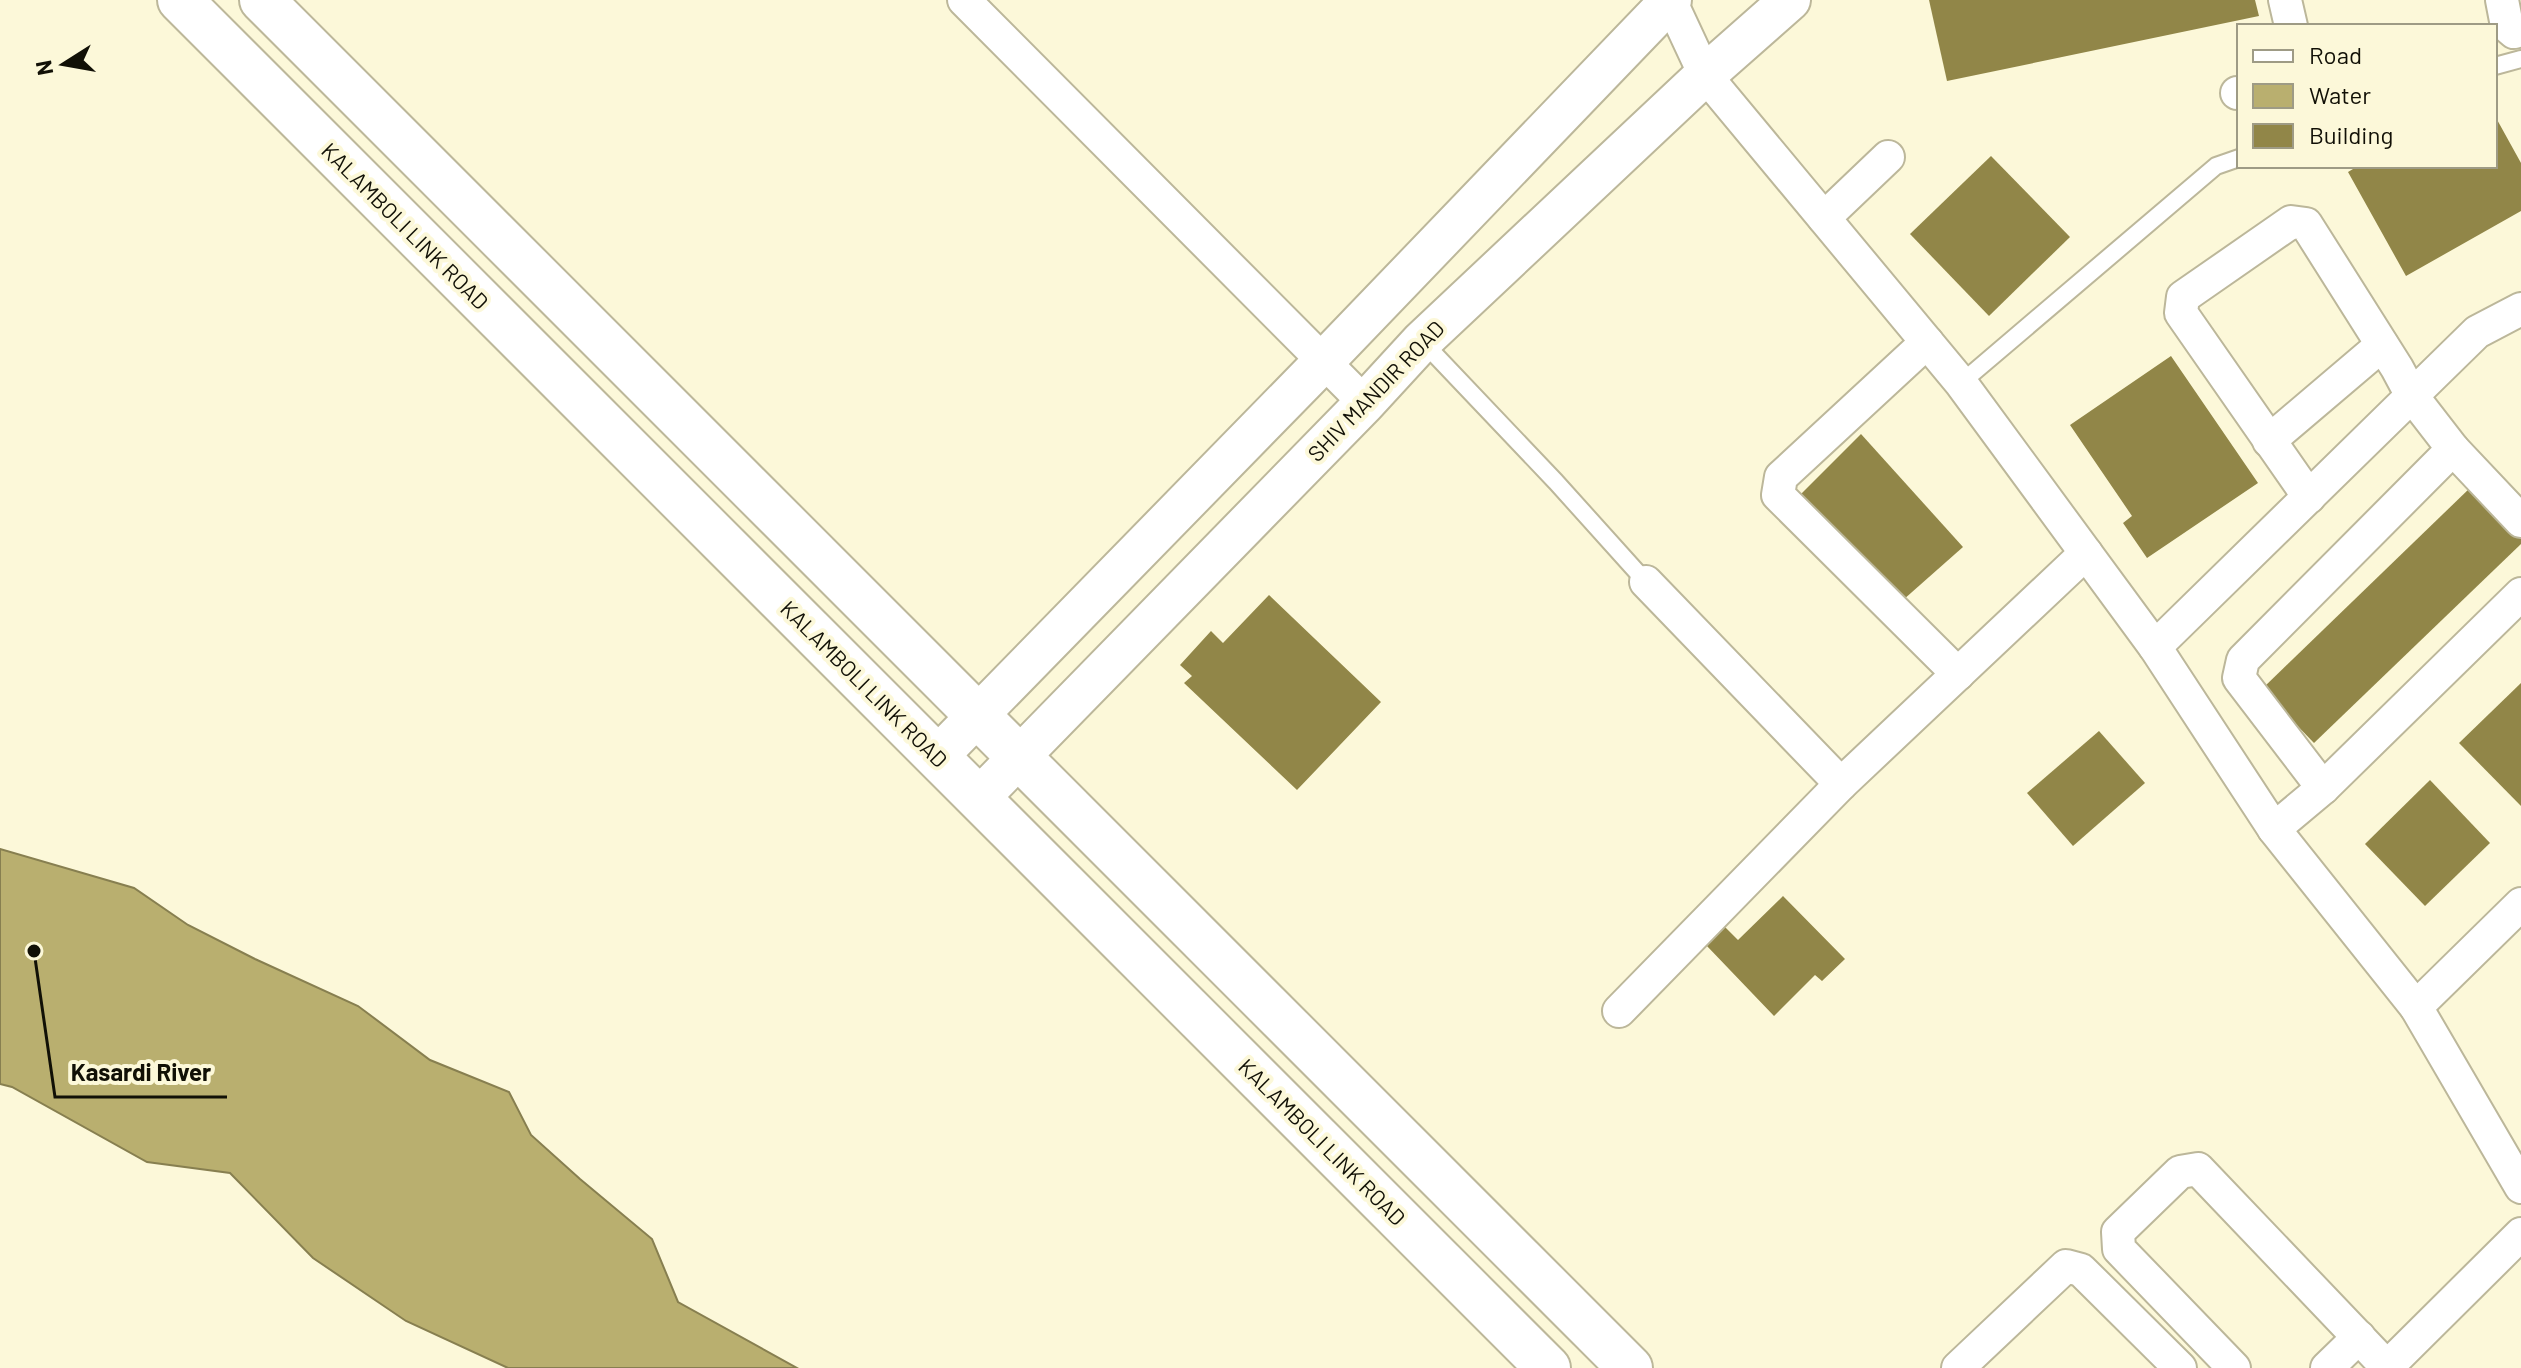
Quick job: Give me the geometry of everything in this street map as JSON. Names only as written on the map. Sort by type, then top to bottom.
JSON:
[{"type":"main road","name":"KALAMBOLI LINK ROAD","points":[[180,0],[1548,1368]]},
{"type":"main road","points":[[262,0],[1630,1368]]},
{"type":"street","points":[[964,0],[1365,403]]},
{"type":"street","points":[[937,757],[1324,361],[1670,0],[1705,75],[1961,383],[2155,647],[2274,829],[2416,1007],[2517,1170]]},
{"type":"street","name":"SHIV MANDIR ROAD","points":[[978,799],[1422,341],[1705,75],[1790,0]]},
{"type":"street","points":[[2285,0],[2291,24]]},
{"type":"street","points":[[2502,0],[2507,26],[2514,32],[2521,30]]},
{"type":"street","points":[[1824,218],[1888,157]]},
{"type":"street","points":[[2309,497],[2181,313],[2183,297],[2291,222],[2306,224],[2412,396],[2453,449],[2521,521]]},
{"type":"street","points":[[2155,647],[2477,332],[2521,309]]},
{"type":"street","points":[[1927,342],[1781,477],[1778,495],[1958,674]]},
{"type":"street","points":[[2269,441],[2382,345]]},
{"type":"street","points":[[2323,788],[2239,678],[2243,660],[2453,449]]},
{"type":"street","points":[[1619,1011],[1841,784],[2086,553]]},
{"type":"street","points":[[1646,582],[1841,784]]},
{"type":"street","points":[[2274,829],[2323,788],[2521,594]]},
{"type":"street","points":[[2416,1007],[2521,904]]},
{"type":"street","points":[[2234,1368],[2119,1249],[2118,1232],[2180,1172],[2198,1169],[2386,1368],[2521,1234]]},
{"type":"street","points":[[1958,1368],[2066,1266],[2081,1270],[2180,1368]]},
{"type":"street","points":[[2327,1368],[2359,1337]]},
{"type":"lane","points":[[2497,65],[2521,59]]},
{"type":"lane","points":[[1961,383],[2216,166],[2237,159]]},
{"type":"lane","points":[[1422,341],[1646,582]]},
{"type":"water","points":[[0,849],[134,888],[188,925],[358,1006],[430,1060],[509,1092],[531,1135],[652,1239],[678,1302],[797,1368],[508,1368],[406,1321],[313,1258],[230,1173],[147,1162],[12,1087],[0,1084]]},
{"type":"building","points":[[1929,0],[2255,0],[2259,16],[1947,81]]},
{"type":"building","points":[[2497,120],[2521,163],[2521,211],[2406,276],[2348,172],[2355,168],[2497,168]]},
{"type":"building","points":[[1991,156],[2070,237],[1989,316],[1910,234]]},
{"type":"building","points":[[2171,356],[2258,483],[2147,558],[2123,523],[2132,516],[2070,425]]},
{"type":"building","points":[[1861,434],[1963,547],[1903,600],[1799,496]]},
{"type":"building","points":[[2472,486],[2521,536],[2521,544],[2314,743],[2262,689]]},
{"type":"building","points":[[1269,595],[1381,702],[1297,790],[1184,683],[1192,676],[1180,665],[1211,631],[1223,643]]},
{"type":"building","points":[[2521,683],[2521,806],[2459,743]]},
{"type":"building","points":[[2099,731],[2145,783],[2073,846],[2027,793]]},
{"type":"building","points":[[2430,780],[2490,843],[2425,906],[2365,844]]},
{"type":"building","points":[[1783,896],[1845,959],[1822,981],[1815,975],[1774,1016],[1706,945],[1725,927],[1738,940]]},
{"type":"place","name":"Kasardi River","points":[[34,951]]}]
